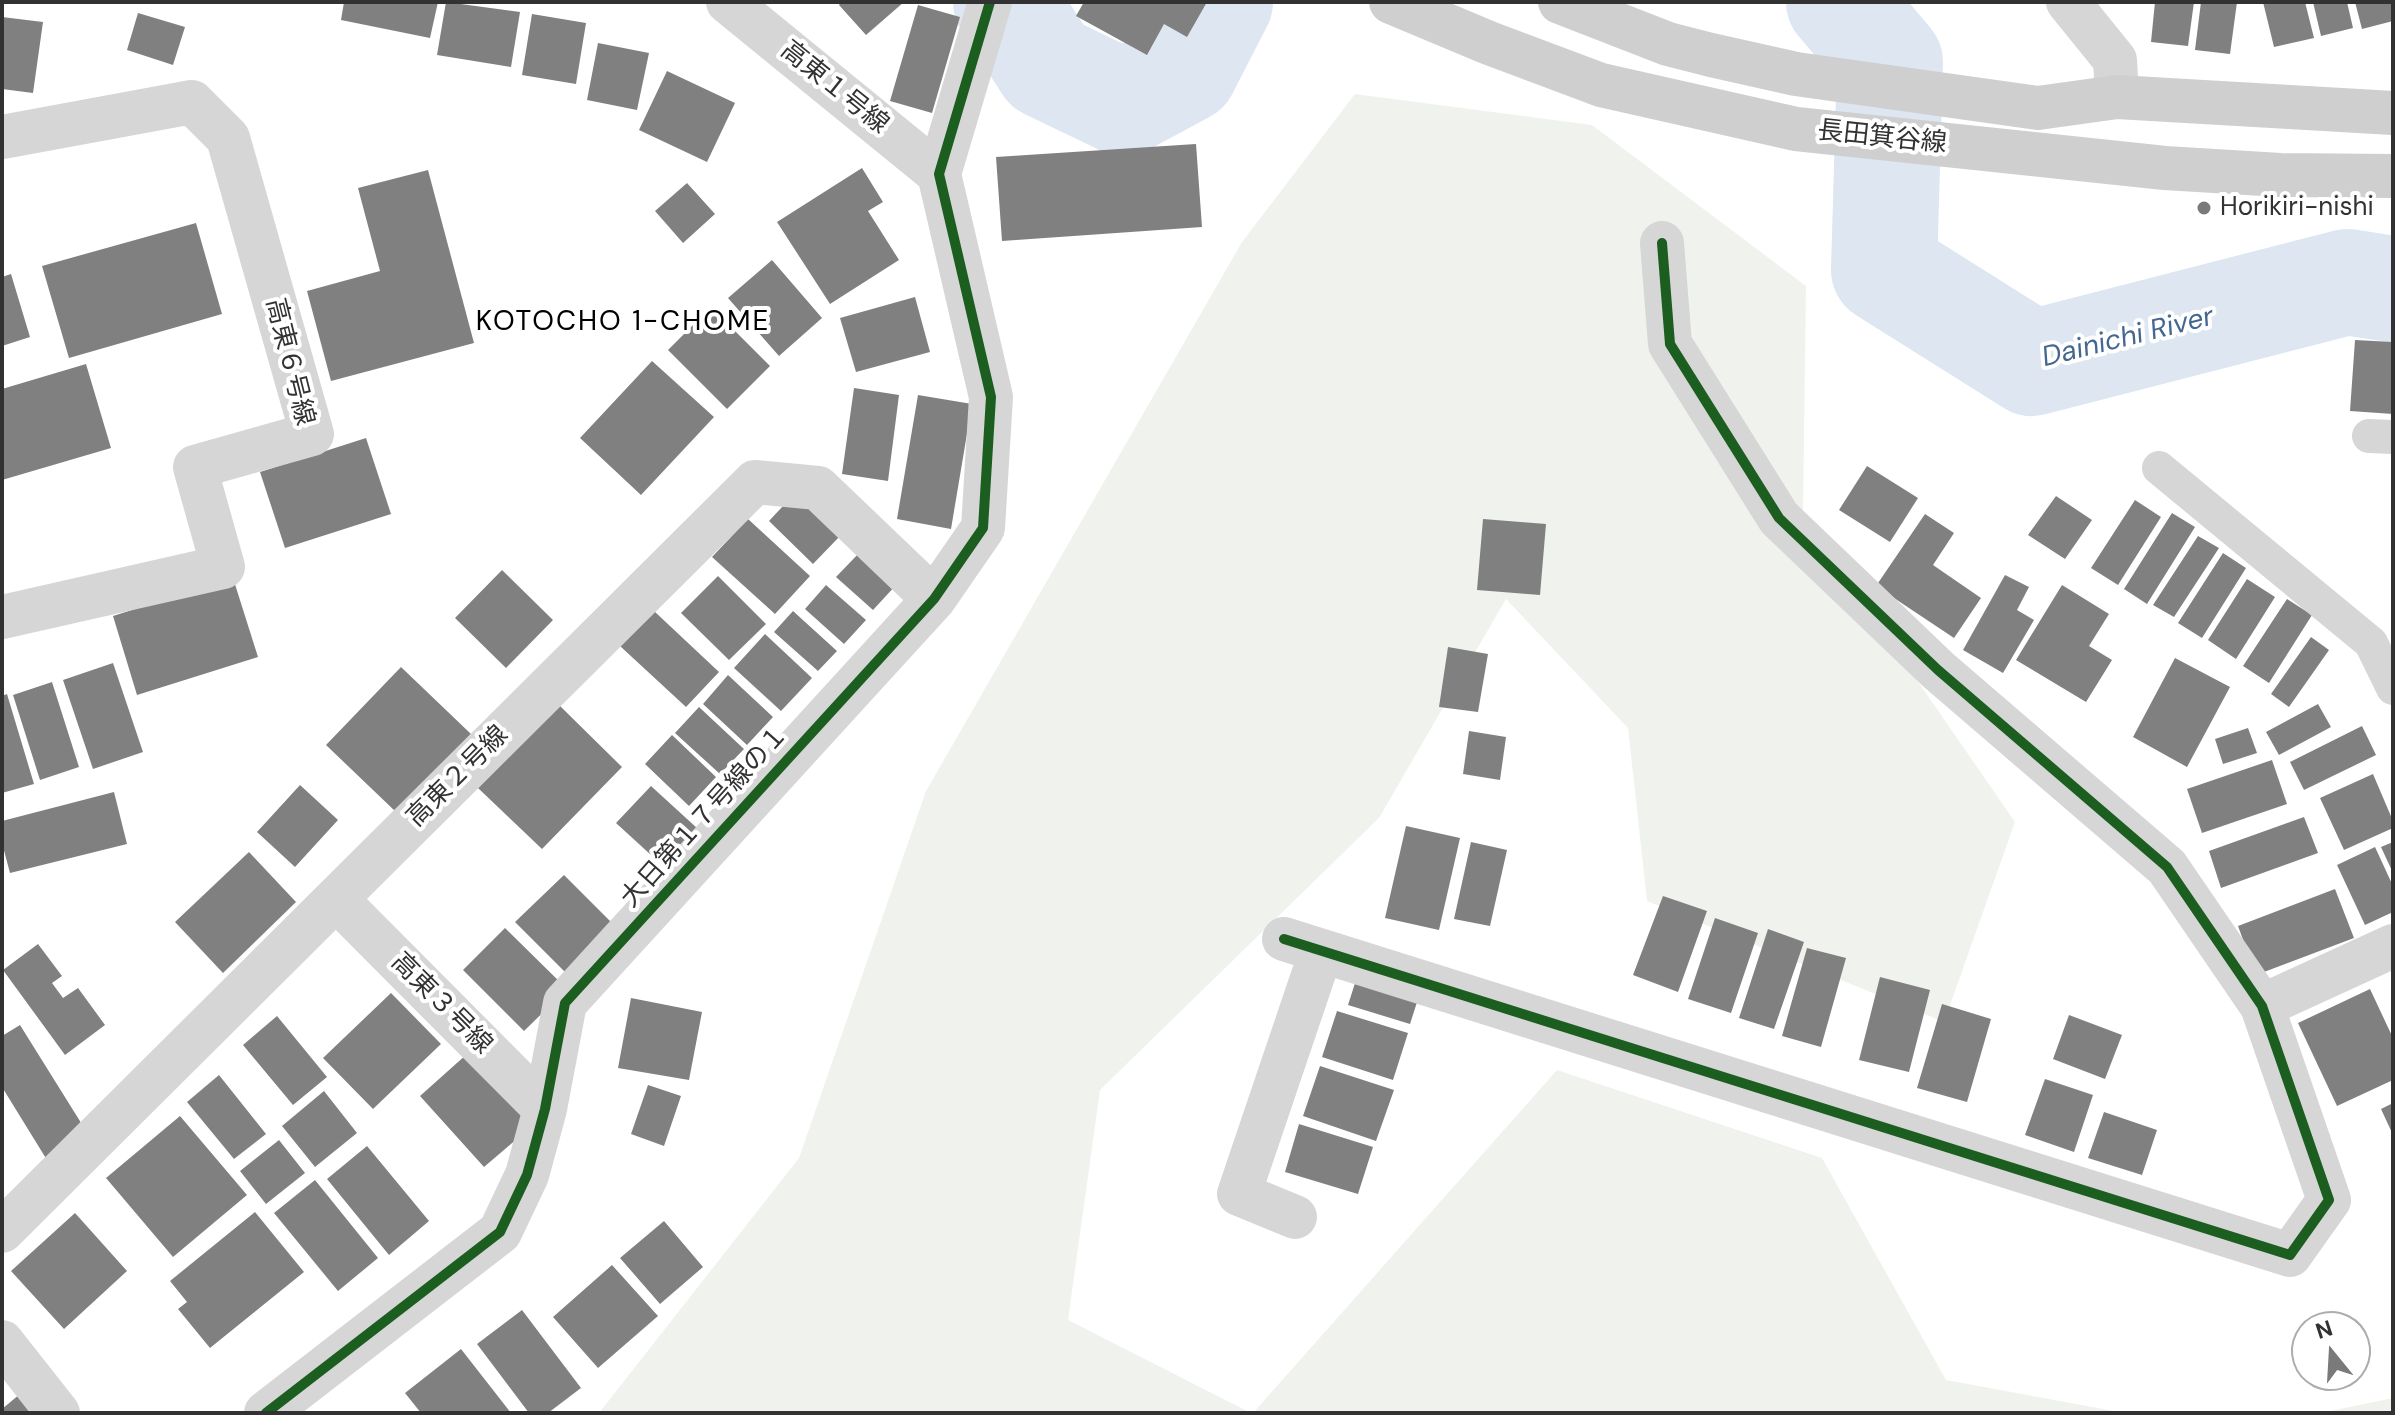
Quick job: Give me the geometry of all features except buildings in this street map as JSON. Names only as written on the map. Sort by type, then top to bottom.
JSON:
[{"type":"street","name":"高東１号線","points":[[728,2],[940,171]]},
{"type":"street","points":[[940,171],[990,2]]},
{"type":"street","name":"長田箕谷線","points":[[1391,2],[1601,85],[1796,129],[2096,161],[2280,175],[2393,176]]},
{"type":"street","name":"長田箕谷線","points":[[1560,2],[1668,44],[1796,74],[2038,108],[2106,98],[2381,107]]},
{"type":"street","points":[[2068,2],[2115,60],[2106,98]]},
{"type":"street","name":"高東６号線","points":[[2,137],[192,102],[228,138],[312,434],[195,467],[223,567],[2,617]]},
{"type":"street","name":"大日第１７号線の１","points":[[266,1413],[500,1232],[527,1175],[545,1109],[565,1003],[934,599],[983,528],[991,397],[940,171]]},
{"type":"street","points":[[1295,1217],[1239,1194],[1302,946],[2290,1255],[2329,1200],[2262,1006],[2167,867],[1938,670],[1779,518],[1670,344],[1662,243]]},
{"type":"street","name":"高東２号線","points":[[2,1231],[755,482],[818,488],[934,599]]},
{"type":"street","name":"高東３号線","points":[[336,899],[545,1109]]},
{"type":"street","points":[[2262,1006],[2393,946]]},
{"type":"street","points":[[2,1342],[58,1413]]},
{"type":"lane","points":[[2159,468],[2371,643],[2393,688]]},
{"type":"shaded area","points":[[1355,94],[1592,125],[1806,286],[1803,515],[2015,822],[1944,1022],[1647,901],[1628,728],[1506,599],[1379,818],[1100,1090],[1068,1320],[1251,1413],[599,1413],[799,1158],[926,791],[1242,242]]},
{"type":"shaded area","points":[[1557,1070],[1822,1158],[1946,1380],[2125,1413],[1253,1413]]},
{"type":"shaded area","points":[[2393,1398],[2393,1413],[2321,1413]]},
{"type":"waterway","name":"Dainichi River","points":[[1006,2],[1047,66],[1124,103],[1185,70],[1220,2]]},
{"type":"waterway","name":"Dainichi River","points":[[1839,2],[1890,62],[1884,270],[2032,363],[2347,282],[2393,289]]},
{"type":"cycle path","points":[[266,1413],[500,1232],[527,1175],[545,1109],[565,1003],[934,599],[983,528],[991,397],[939,174],[990,2]]},
{"type":"cycle path","points":[[1284,939],[2290,1255],[2329,1200],[2262,1006],[2167,867],[1938,670],[1779,518],[1670,344],[1662,243]]},
{"type":"place","name":"Horikiri-nishi","points":[[2204,208]]},
{"type":"district","name":"KOTOCHO 1-CHOME","points":[[623,323]]}]
